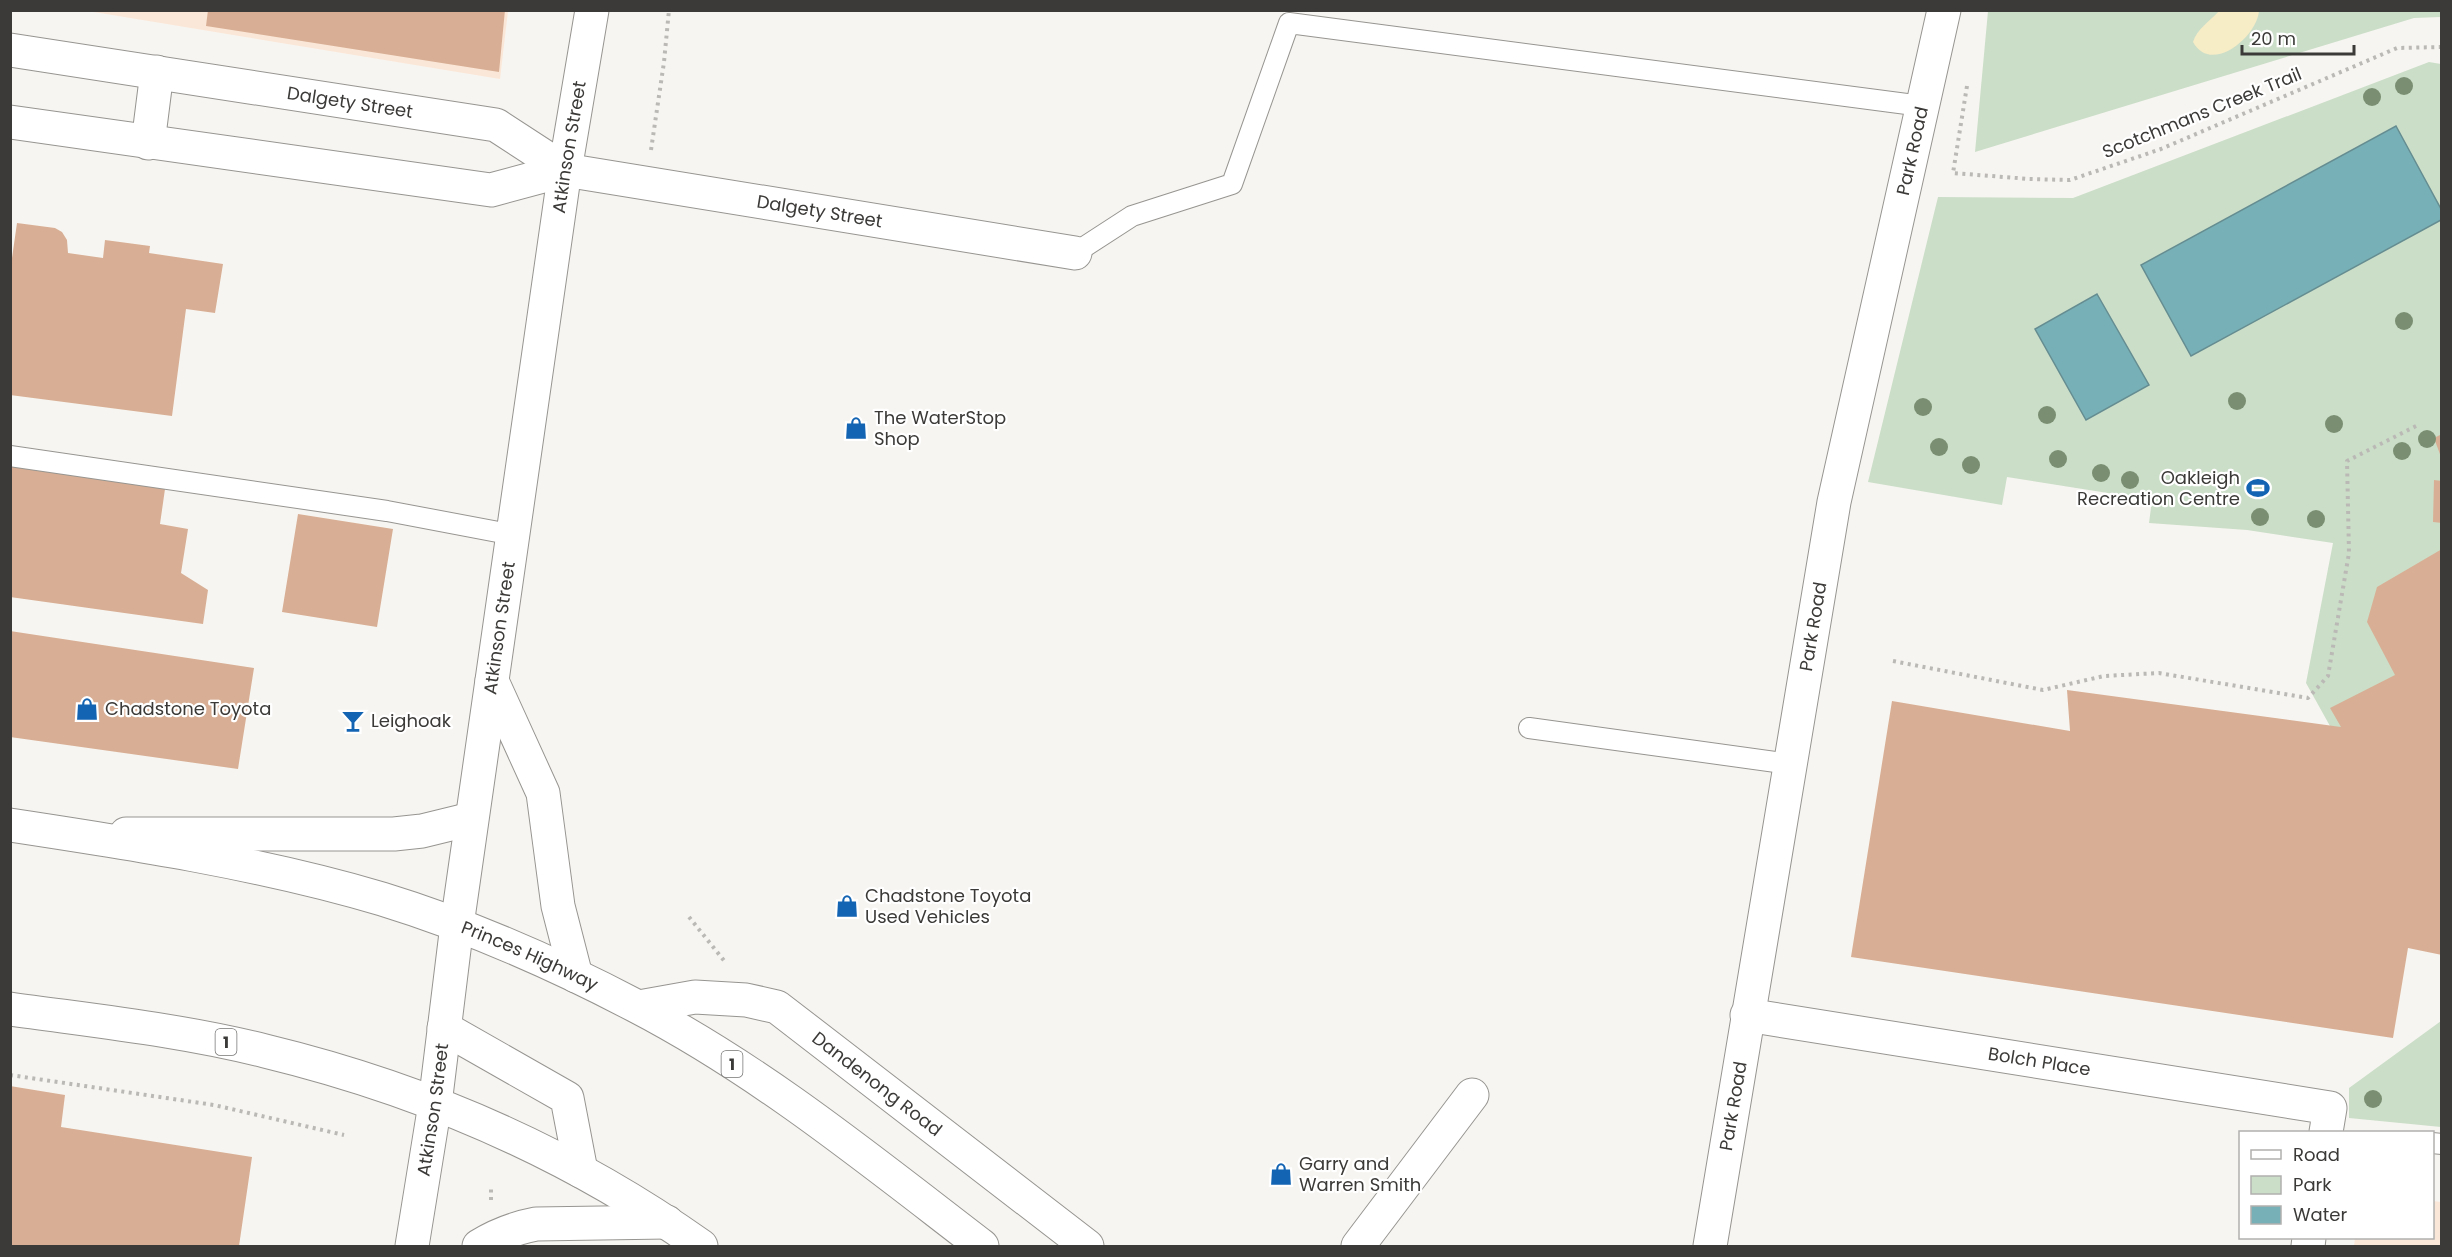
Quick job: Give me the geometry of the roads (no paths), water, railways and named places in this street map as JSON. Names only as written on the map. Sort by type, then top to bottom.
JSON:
[{"type":"main road","name":"Atkinson Street","points":[[412,1246],[435,1104],[471,819],[566,170],[592,10]]},
{"type":"main road","name":"Park Road","points":[[1710,1246],[1834,502],[1944,10]]},
{"type":"main road","name":"Dalgety Street","points":[[10,50],[496,125],[566,170],[1075,253]]},
{"type":"main road","points":[[148,143],[157,72]]},
{"type":"main road","name":"Dalgety Street","points":[[10,122],[491,190],[566,170]]},
{"type":"main road","points":[[492,681],[543,793],[556,900],[576,976]]},
{"type":"main road","points":[[70,834],[394,834],[422,831],[471,819]]},
{"type":"main road","name":"Princes Highway","points":[[10,825],[168,850],[304,879],[384,900],[457,925],[533,956],[639,1007],[780,1095],[982,1246]]},
{"type":"main road","name":"Dandenong Road","points":[[639,1007],[695,997],[746,1000],[777,1007],[1087,1246]]},
{"type":"main road","name":"1","points":[[10,1009],[264,1050],[380,1084],[507,1132],[581,1171],[667,1222],[701,1246]]},
{"type":"main road","name":"Bolch Place","points":[[1747,1015],[2329,1126]]},
{"type":"main road","points":[[444,1029],[567,1098],[581,1171]]},
{"type":"main road","points":[[1358,1246],[1472,1095]]},
{"type":"main road","points":[[479,1246],[500,1234],[536,1224],[667,1222]]},
{"type":"lane","points":[[1075,253],[1132,216],[1232,184],[1289,23],[1922,106]]},
{"type":"lane","points":[[10,456],[387,511],[513,535]]},
{"type":"lane","points":[[1529,728],[1790,765]]},
{"type":"water","points":[[2396,126],[2441,209],[2441,220],[2191,356],[2141,265]]},
{"type":"water","points":[[2097,294],[2149,385],[2086,420],[2035,329]]},
{"type":"place","name":"The WaterStop Shop","points":[[856,428]]},
{"type":"place","name":"Oakleigh Recreation Centre","points":[[2258,488]]},
{"type":"place","name":"Chadstone Toyota","points":[[87,709]]},
{"type":"place","name":"Leighoak","points":[[353,721]]},
{"type":"place","name":"Chadstone Toyota Used Vehicles","points":[[847,906]]},
{"type":"place","name":"Garry and Warren Smith","points":[[1281,1174]]}]
